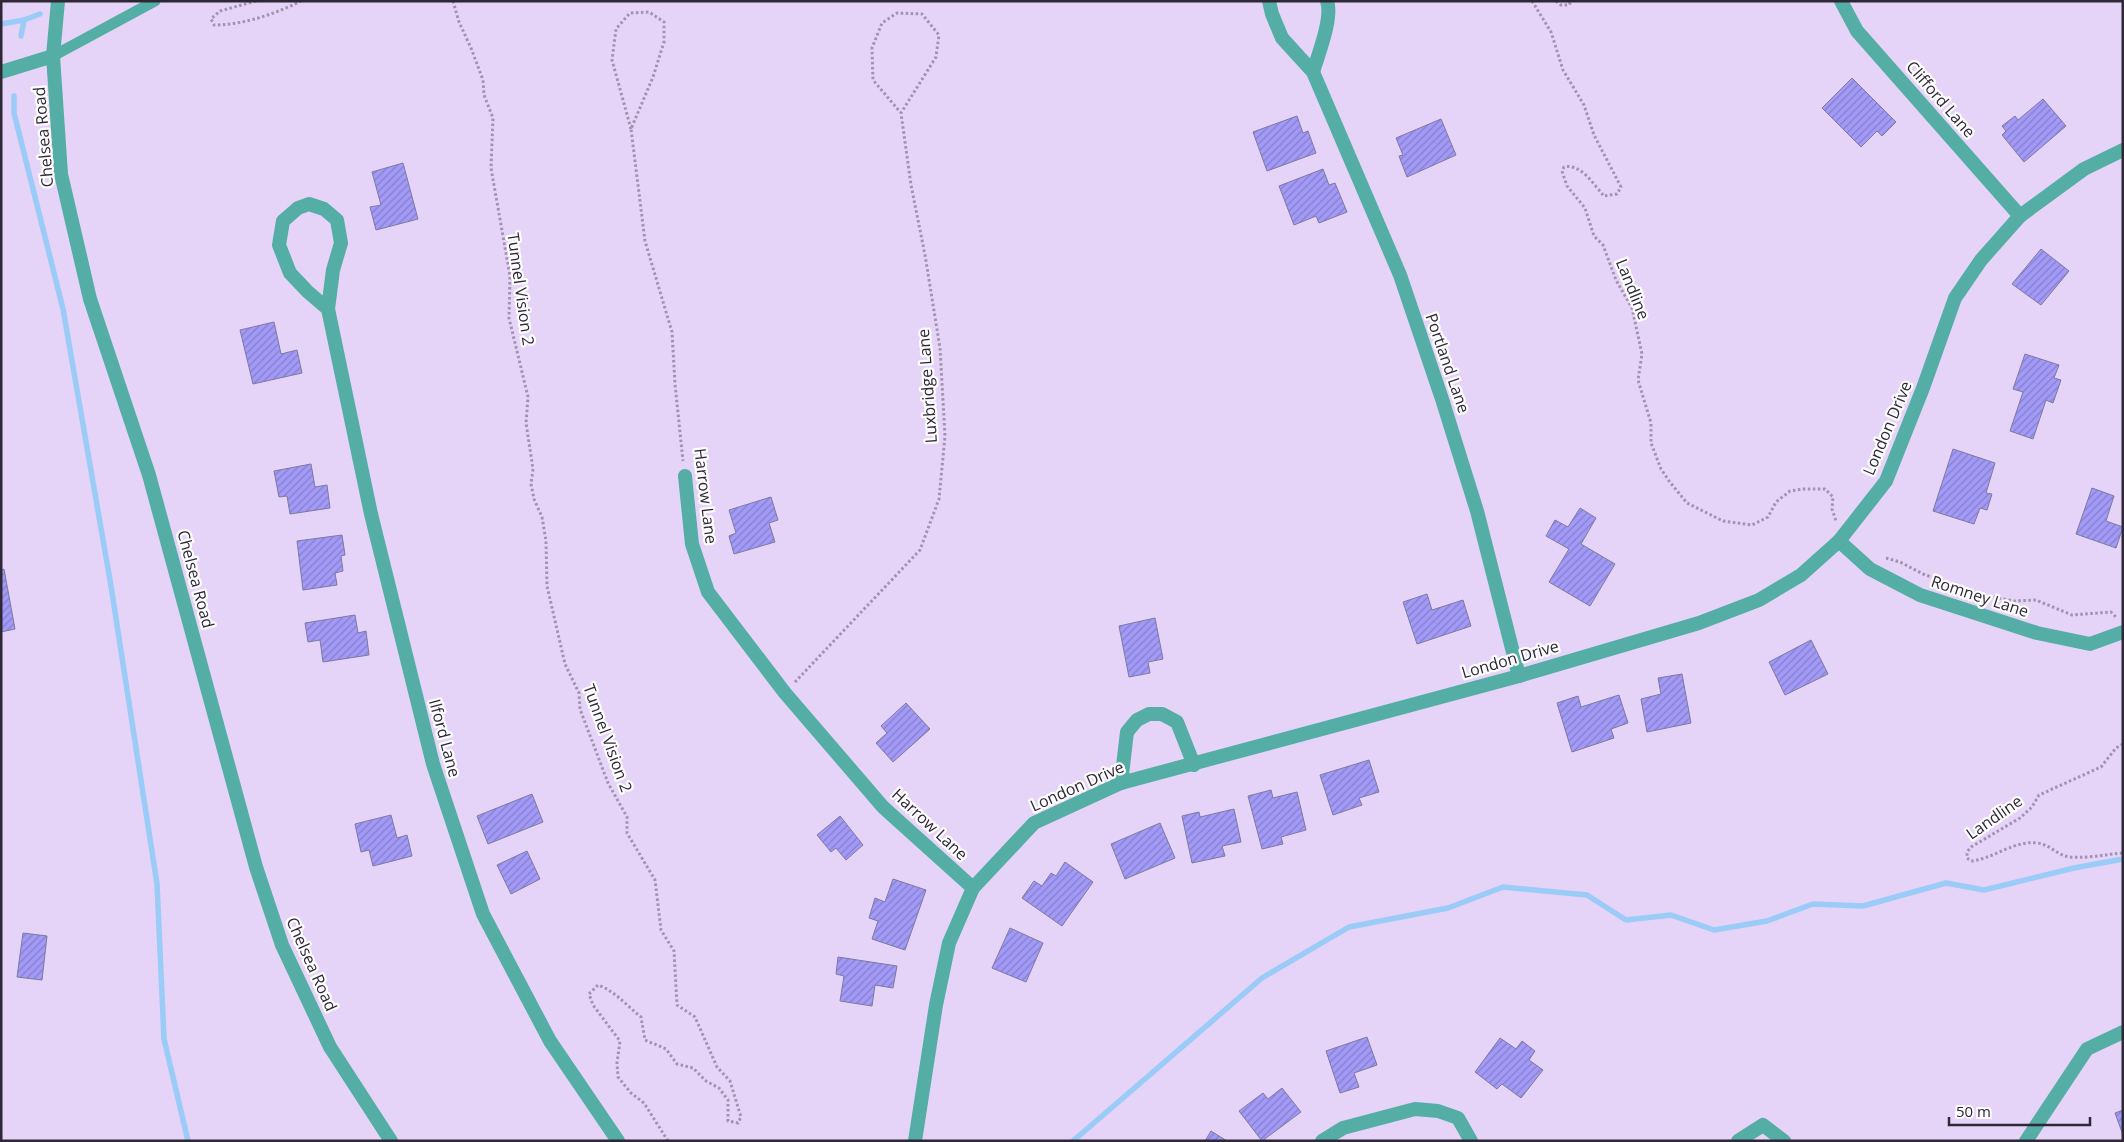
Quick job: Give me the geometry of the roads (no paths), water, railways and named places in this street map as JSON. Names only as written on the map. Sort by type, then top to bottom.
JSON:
[{"type":"street","name":"Chelsea Road","points":[[58,1],[53,56],[61,174],[90,299],[149,475],[256,867],[282,945],[330,1047],[391,1141]]},
{"type":"street","name":"Portland Lane","points":[[1269,1],[1282,38],[1313,72],[1400,275],[1477,511],[1519,676]]},
{"type":"street","points":[[1313,72],[1324,35],[1327,1]]},
{"type":"street","name":"Clifford Lane","points":[[1841,1],[1857,31],[2020,216]]},
{"type":"street","points":[[1,72],[53,56]]},
{"type":"street","name":"London Drive","points":[[915,1141],[936,1004],[949,943],[973,888],[1034,823],[1121,783],[1194,765],[1519,676],[1699,623],[1759,600],[1801,575],[1838,541],[1886,481],[1923,388],[1955,298],[1981,260],[2020,216],[2084,169],[2123,150]]},
{"type":"street","name":"Ilford Lane","points":[[328,309],[290,273],[279,245],[283,221],[298,208],[310,204],[324,209],[337,220],[342,243],[334,270],[328,309],[371,514],[433,764],[483,914],[550,1041],[618,1141]]},
{"type":"street","name":"Harrow Lane","points":[[685,476],[692,544],[708,592],[785,693],[883,807],[973,888]]},
{"type":"street","name":"Romney Lane","points":[[1838,541],[1870,569],[1920,595],[2036,633],[2090,644],[2123,632]]},
{"type":"street","points":[[1121,783],[1127,732],[1137,720],[1148,714],[1162,714],[1177,722],[1194,765]]},
{"type":"street","points":[[2026,1141],[2087,1049],[2123,1032]]},
{"type":"street","points":[[1322,1141],[1343,1128],[1415,1109],[1438,1110],[1458,1118],[1471,1141]]},
{"type":"street","points":[[1738,1141],[1763,1125],[1784,1141]]},
{"type":"lane","points":[[53,56],[155,1]]},
{"type":"waterway","points":[[1,24],[24,20],[40,14]]},
{"type":"waterway","points":[[21,36],[24,20]]},
{"type":"waterway","points":[[14,96],[14,113],[63,309],[111,586],[157,884],[164,1039],[188,1141]]},
{"type":"waterway","points":[[1073,1141],[1262,978],[1349,927],[1448,908],[1503,887],[1587,895],[1626,920],[1671,915],[1714,930],[1767,921],[1813,904],[1863,906],[1946,883],[1984,890],[2074,868],[2123,859]]}]
